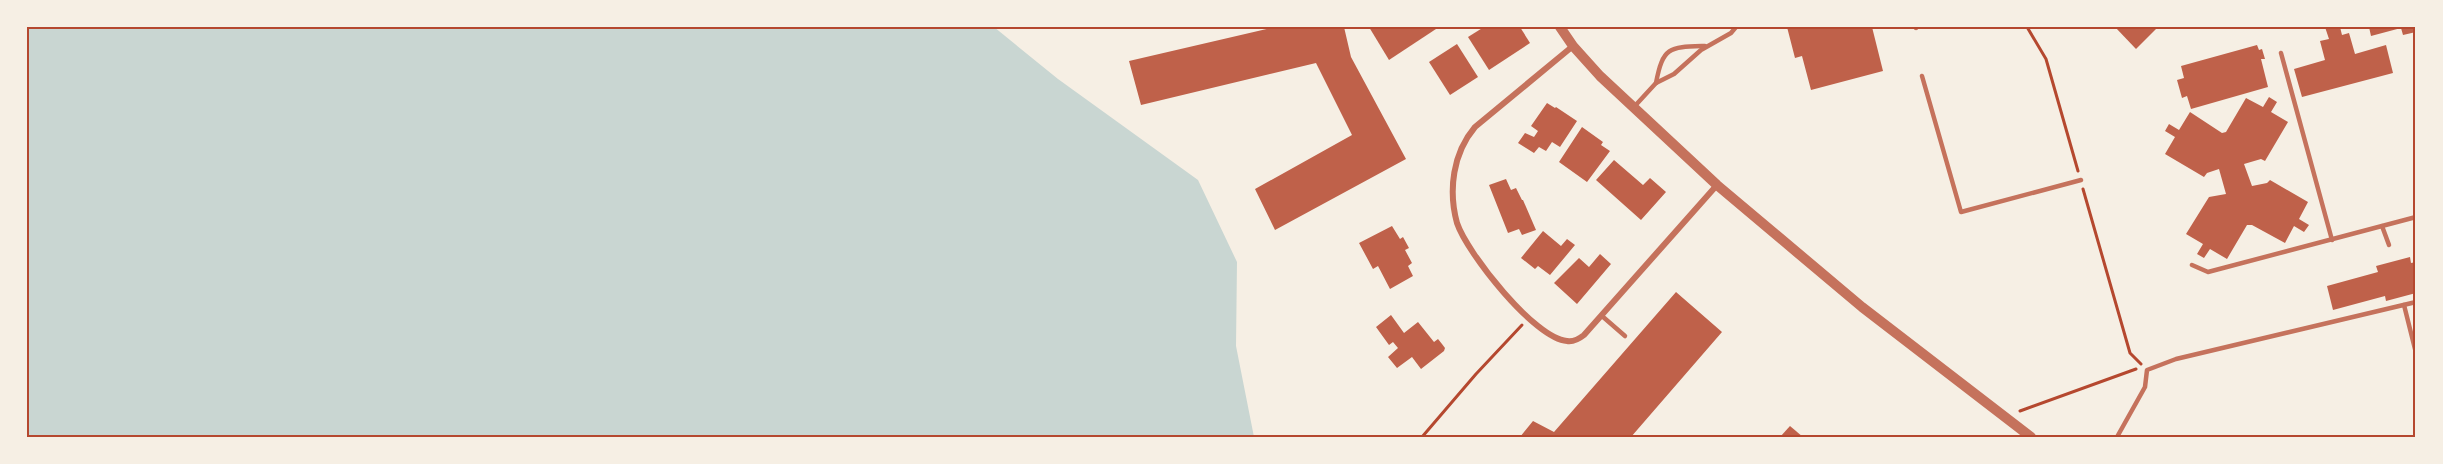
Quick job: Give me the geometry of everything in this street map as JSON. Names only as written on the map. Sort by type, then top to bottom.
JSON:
[{"type":"street","points":[[1560,27],[1573,46],[1633,108],[1717,185],[1862,307],[2031,437]]},
{"type":"street","points":[[1573,46],[1468,134],[1455,165],[1453,203],[1461,231],[1477,260],[1518,307],[1550,334],[1566,341],[1577,340],[1590,330],[1717,185]]},
{"type":"lane","points":[[1633,108],[1656,83],[1674,74],[1736,27]]},
{"type":"lane","points":[[1656,83],[1660,62],[1670,51],[1680,47],[1708,46]]},
{"type":"lane","points":[[2281,53],[2332,240]]},
{"type":"lane","points":[[1922,76],[1961,212],[2081,180]]},
{"type":"lane","points":[[2192,265],[2208,272],[2416,217]]},
{"type":"lane","points":[[2382,226],[2389,245]]},
{"type":"lane","points":[[2118,437],[2145,387],[2147,370],[2176,359],[2416,302]]},
{"type":"lane","points":[[2404,306],[2416,352]]},
{"type":"lane","points":[[1602,316],[1625,336]]},
{"type":"path","points":[[2027,27],[2046,59],[2130,353],[2147,370]]},
{"type":"path","points":[[1422,437],[1521,326]]},
{"type":"path","points":[[2020,411],[2134,369],[2147,370]]},
{"type":"shaded area","points":[[27,27],[994,27],[1058,79],[1198,180],[1237,262],[1236,346],[1254,437],[27,437]]},
{"type":"building","points":[[1275,27],[1344,27],[1351,57],[1406,159],[1275,230],[1255,189],[1352,135],[1316,63],[1141,105],[1129,61]]},
{"type":"building","points":[[1369,27],[1439,27],[1389,60]]},
{"type":"building","points":[[1484,27],[1520,27],[1530,43],[1489,70],[1468,37]]},
{"type":"building","points":[[1787,27],[1872,27],[1883,71],[1811,90],[1802,56],[1795,58]]},
{"type":"building","points":[[2115,27],[2158,27],[2136,49]]},
{"type":"building","points":[[2325,27],[2340,27],[2342,35],[2349,33],[2355,54],[2386,45],[2393,73],[2302,97],[2294,69],[2325,60],[2320,41],[2329,39]]},
{"type":"building","points":[[2369,27],[2416,27],[2416,32],[2403,35],[2401,28],[2371,36]]},
{"type":"building","points":[[1457,44],[1478,77],[1450,95],[1429,62]]},
{"type":"building","points":[[2257,45],[2259,50],[2262,49],[2265,59],[2261,59],[2268,87],[2191,109],[2187,96],[2182,98],[2177,80],[2184,78],[2181,66]]},
{"type":"building","points":[[2269,97],[2277,102],[2271,112],[2288,122],[2265,161],[2261,159],[2244,164],[2252,186],[2267,183],[2270,180],[2308,202],[2299,219],[2309,225],[2304,232],[2294,226],[2285,243],[2252,225],[2247,225],[2227,259],[2210,249],[2204,258],[2197,254],[2203,244],[2186,234],[2209,197],[2226,194],[2219,169],[2207,173],[2204,177],[2165,154],[2175,137],[2165,131],[2169,124],[2179,130],[2190,112],[2222,133],[2226,132],[2246,98],[2263,107]]},
{"type":"building","points":[[1547,103],[1577,121],[1560,147],[1552,142],[1546,151],[1539,147],[1534,153],[1518,143],[1525,133],[1534,137],[1538,131],[1531,126]]},
{"type":"building","points":[[1582,127],[1603,142],[1601,145],[1610,151],[1587,182],[1559,162]]},
{"type":"building","points":[[1614,160],[1643,185],[1650,178],[1666,192],[1641,220],[1596,180]]},
{"type":"building","points":[[1506,179],[1511,190],[1516,188],[1536,230],[1522,235],[1519,229],[1508,233],[1489,185]]},
{"type":"building","points":[[1392,226],[1400,239],[1403,237],[1409,248],[1405,250],[1412,263],[1408,266],[1413,276],[1390,289],[1378,266],[1373,269],[1359,243]]},
{"type":"building","points":[[1543,231],[1561,246],[1567,239],[1575,245],[1550,275],[1538,266],[1535,269],[1521,258]]},
{"type":"building","points":[[1600,254],[1611,264],[1577,304],[1554,283],[1579,258],[1589,267]]},
{"type":"building","points":[[2410,257],[2411,263],[2416,262],[2416,293],[2386,301],[2385,296],[2333,310],[2327,286],[2378,272],[2376,266]]},
{"type":"building","points":[[1676,292],[1722,332],[1631,437],[1520,437],[1533,421],[1554,432]]},
{"type":"building","points":[[1391,315],[1404,333],[1418,322],[1434,342],[1438,339],[1445,348],[1444,351],[1421,369],[1412,357],[1397,368],[1388,357],[1398,348],[1393,342],[1389,345],[1376,327]]},
{"type":"building","points":[[1790,426],[1803,437],[1780,437]]}]
